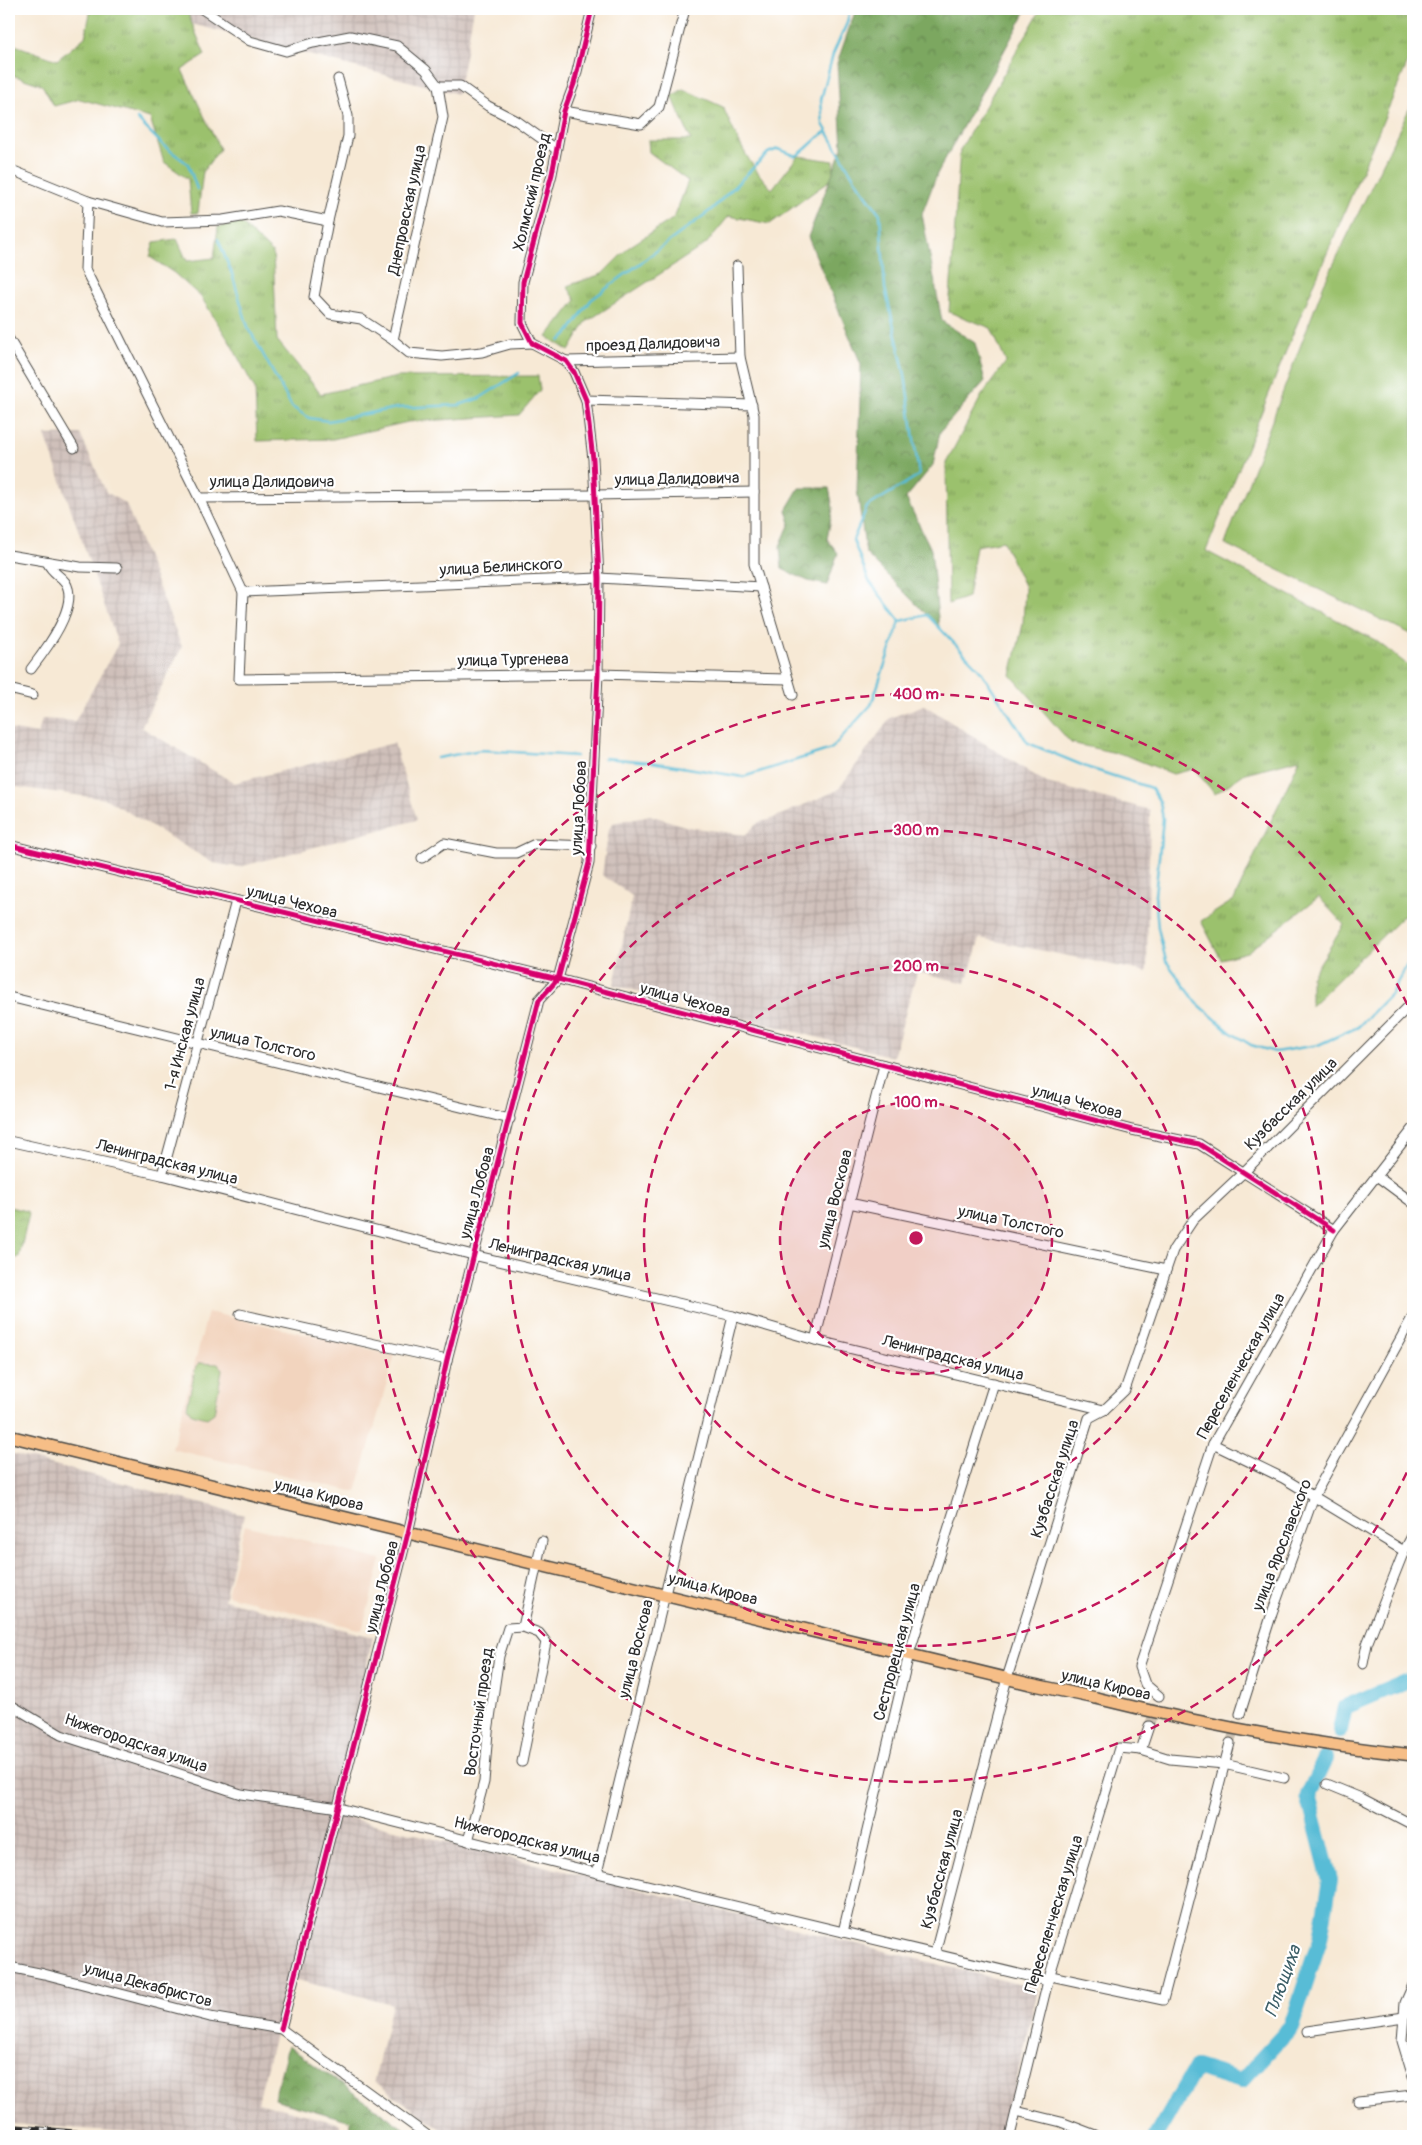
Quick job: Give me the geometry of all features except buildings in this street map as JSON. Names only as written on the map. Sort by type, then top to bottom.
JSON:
[{"type":"main road","name":"улица Кирова","points":[[9,1436],[1172,1717],[1355,1749],[1413,1755]]},
{"type":"street","points":[[202,9],[250,41],[286,51],[313,43],[350,36],[397,46],[426,70],[438,86],[460,86],[488,106],[517,120],[556,149]]},
{"type":"street","name":"Холмский проезд","points":[[532,343],[522,323],[523,282],[552,174],[564,111],[574,84],[592,9]]},
{"type":"street","points":[[564,111],[640,124],[659,107],[685,9]]},
{"type":"street","points":[[338,79],[348,116],[348,136],[328,221],[314,297],[330,314],[361,319],[409,353],[442,356],[482,352],[510,344],[532,343],[566,361]]},
{"type":"street","name":"Днепровская улица","points":[[393,340],[443,117],[438,86]]},
{"type":"street","points":[[9,169],[88,201],[162,222],[223,220],[278,211],[328,221]]},
{"type":"street","name":"улица Далидовича","points":[[88,201],[85,269],[199,498],[754,492]]},
{"type":"street","points":[[737,266],[740,356],[754,415],[754,564],[793,695]]},
{"type":"street","points":[[9,339],[74,448]]},
{"type":"street","name":"проезд Далидовича","points":[[566,361],[740,356]]},
{"type":"street","name":"улица Лобова","points":[[281,2029],[408,1533],[447,1360],[539,1000],[558,979],[588,863],[598,674],[598,578],[595,495],[586,400],[574,372],[566,361]]},
{"type":"street","points":[[586,400],[752,405]]},
{"type":"street","points":[[199,498],[243,592]]},
{"type":"street","points":[[9,555],[80,567],[117,568]]},
{"type":"street","points":[[31,669],[54,638],[64,616],[69,596],[66,583],[52,571],[47,562]]},
{"type":"street","name":"улица Белинского","points":[[243,592],[598,578],[761,587]]},
{"type":"street","name":"улица Тургенева","points":[[243,592],[239,679],[598,674],[788,679]]},
{"type":"street","points":[[9,689],[33,695]]},
{"type":"street","name":"улица Лобова","points":[[422,858],[444,843],[496,853],[516,853],[535,844],[590,846]]},
{"type":"street","name":"улица Чехова","points":[[9,845],[558,979],[1132,1130],[1199,1144],[1334,1230]]},
{"type":"street","name":"1-я Инская улица","points":[[162,1175],[236,901]]},
{"type":"street","name":"улица Толстого","points":[[9,997],[510,1119]]},
{"type":"street","name":"Кузбасская улица","points":[[935,1953],[1007,1678],[1089,1418],[1104,1410],[1125,1390],[1173,1250],[1193,1220],[1244,1172],[1413,1002]]},
{"type":"street","name":"улица Воскова","points":[[815,1340],[884,1065]]},
{"type":"street","name":"Переселенческая улица","points":[[1159,1696],[1146,1684],[1139,1667],[1213,1444],[1334,1230],[1378,1177],[1413,1129]]},
{"type":"street","name":"Ленинградская улица","points":[[9,1141],[162,1175],[473,1255],[733,1316],[815,1340],[1104,1410]]},
{"type":"street","points":[[1378,1177],[1413,1203]]},
{"type":"street","name":"улица Толстого","points":[[849,1202],[1166,1270]]},
{"type":"street","points":[[240,1314],[447,1360]]},
{"type":"street","name":"улица Воскова","points":[[597,1873],[733,1316]]},
{"type":"street","name":"улица Ярославского","points":[[1240,1714],[1272,1614],[1314,1496],[1413,1316]]},
{"type":"street","name":"Сестрорецкая улица","points":[[843,1932],[909,1654],[994,1383]]},
{"type":"street","points":[[1213,1444],[1283,1478],[1404,1551]]},
{"type":"street","points":[[1363,1664],[1367,1644],[1404,1551],[1413,1534]]},
{"type":"street","points":[[522,1762],[546,1642],[539,1633],[522,1627],[542,1541]]},
{"type":"street","name":"Восточный проезд","points":[[468,1841],[484,1782],[488,1732],[499,1656],[508,1628],[522,1627]]},
{"type":"street","name":"Нижегородская улица","points":[[9,1704],[61,1735],[240,1794],[339,1808],[843,1932],[1050,1978],[1163,2000],[1224,1764]]},
{"type":"street","points":[[1149,1726],[1141,1750],[1170,1759],[1224,1764],[1284,1778]]},
{"type":"street","points":[[1224,1764],[1230,1743]]},
{"type":"street","name":"Переселенческая улица","points":[[1010,2136],[1050,1978],[1118,1748],[1141,1750]]},
{"type":"street","points":[[1327,1784],[1361,1798],[1413,1825]]},
{"type":"street","name":"улица Декабристов","points":[[9,1967],[44,1974],[210,2017],[281,2029]]},
{"type":"street","points":[[1413,1985],[1405,2003],[1402,2041],[1413,2078]]},
{"type":"street","points":[[1307,2031],[1404,2018]]},
{"type":"street","points":[[281,2029],[428,2136]]},
{"type":"street","points":[[1358,2101],[1413,2095]]},
{"type":"street","points":[[1016,2111],[1061,2122],[1095,2135]]},
{"type":"shaded area","points":[[174,9],[474,9],[458,94],[173,19]]},
{"type":"shaded area","points":[[80,434],[106,492],[126,504],[182,647],[141,727],[234,783],[394,743],[417,820],[239,867],[213,863],[106,799],[9,786],[9,729],[38,734],[42,719],[75,721],[118,644],[45,435]]},
{"type":"shaded area","points":[[924,705],[1047,783],[1150,810],[1147,972],[980,938],[966,983],[917,972],[893,1057],[614,985],[632,896],[602,875],[609,829],[613,823],[650,815],[688,827],[745,835],[759,822],[769,820],[838,790],[890,718]]},
{"type":"shaded area","points":[[208,1312],[395,1355],[356,1492],[172,1449]]},
{"type":"shaded area","points":[[9,1453],[244,1515],[224,1600],[373,1637],[334,1814],[1038,1989],[1003,2136],[450,2136],[374,2081],[392,2004],[289,1978],[258,2102],[340,2124],[339,2136],[187,2136],[9,2124]]},
{"type":"shaded area","points":[[245,1525],[381,1560],[362,1630],[227,1595]]},
{"type":"green space","points":[[91,9],[186,9],[205,55],[182,70],[220,149],[203,171],[198,213],[191,213],[188,179],[164,162],[150,118],[80,99],[54,106],[42,85],[9,74],[9,43],[57,60],[85,37]]},
{"type":"green space","points":[[856,9],[1027,9],[937,174],[922,214],[942,321],[975,343],[985,381],[940,432],[933,465],[906,498],[931,549],[939,627],[866,554],[857,490],[861,364],[808,237],[842,148],[837,63]]},
{"type":"green space","points":[[1041,9],[1362,9],[1410,18],[1413,50],[1292,336],[1206,551],[1375,640],[1413,669],[1413,909],[1401,918],[1311,1006],[1311,977],[1344,925],[1319,897],[1247,952],[1221,959],[1201,921],[1234,900],[1300,759],[1245,773],[1215,794],[1194,769],[1173,774],[1125,755],[1071,743],[1011,675],[1023,624],[1025,588],[1003,541],[976,546],[968,597],[948,604],[946,463],[982,395],[1006,362],[991,328],[949,312],[960,150]]},
{"type":"green space","points":[[683,89],[723,107],[750,161],[772,189],[798,156],[834,161],[833,178],[770,224],[729,216],[706,244],[586,322],[569,351],[547,337],[576,300],[567,286],[602,274],[629,247],[674,218],[688,181],[649,152],[648,140],[691,140],[672,96]]},
{"type":"green space","points":[[1413,101],[1413,635],[1225,544],[1324,284]]},
{"type":"green space","points":[[240,222],[273,253],[277,340],[321,394],[397,377],[538,376],[540,390],[519,415],[408,422],[333,439],[257,441],[255,389],[231,344],[201,297],[174,273],[150,257],[154,242],[177,239],[187,261],[214,258],[218,227]]},
{"type":"green space","points":[[799,488],[829,488],[833,508],[827,539],[838,553],[827,585],[808,581],[782,569],[780,546],[790,523],[786,510]]},
{"type":"green space","points":[[9,1207],[27,1211],[29,1214],[19,1257],[17,1258],[9,1256]]},
{"type":"green space","points":[[199,1363],[218,1364],[222,1370],[214,1413],[207,1418],[192,1414],[187,1407],[196,1366]]},
{"type":"green space","points":[[288,2046],[414,2136],[350,2136],[351,2121],[274,2099]]},
{"type":"waterway","points":[[850,9],[847,23],[833,54],[821,100],[823,124],[854,178],[880,214],[885,288],[905,375],[919,475],[867,507],[853,540],[869,581],[900,621],[927,615],[980,670],[1028,743],[1089,768],[1151,788],[1160,802],[1163,819],[1155,895],[1158,928],[1166,961],[1197,1003],[1230,1032],[1251,1045],[1275,1052],[1318,1045],[1358,1027],[1391,994],[1413,954]]},
{"type":"waterway","points":[[137,119],[164,146],[188,164],[197,189]]},
{"type":"waterway","points":[[560,341],[569,332],[591,300],[711,210],[768,153],[778,149],[796,156],[827,131]]},
{"type":"waterway","points":[[218,239],[232,274],[248,327],[292,407],[309,418],[328,421],[397,408],[459,405],[480,398],[519,373]]},
{"type":"waterway","points":[[604,758],[651,762],[743,777],[831,749],[871,705],[900,621]]},
{"type":"waterway","points":[[437,758],[481,750],[576,756]]},
{"type":"waterway","name":"Плющиха","points":[[1340,1730],[1345,1707],[1413,1678]]},
{"type":"waterway","name":"Плющиха","points":[[1156,2136],[1196,2067],[1241,2081],[1291,2027],[1320,1939],[1330,1880],[1308,1795],[1325,1759]]},
{"type":"tunnel","points":[[1149,1726],[1159,1696]]},
{"type":"tunnel","points":[[1230,1743],[1240,1714]]},
{"type":"railway","points":[[9,2126],[123,2136]]},
{"type":"cycle path","points":[[281,2029],[408,1533],[447,1360],[539,1000],[558,979],[589,863],[598,674],[599,578],[593,459],[586,400],[574,372],[566,361],[532,343],[522,323],[523,282],[552,174],[564,111],[574,84],[592,9]]},
{"type":"cycle path","points":[[9,845],[558,979],[1132,1130],[1199,1144],[1334,1230]]}]
